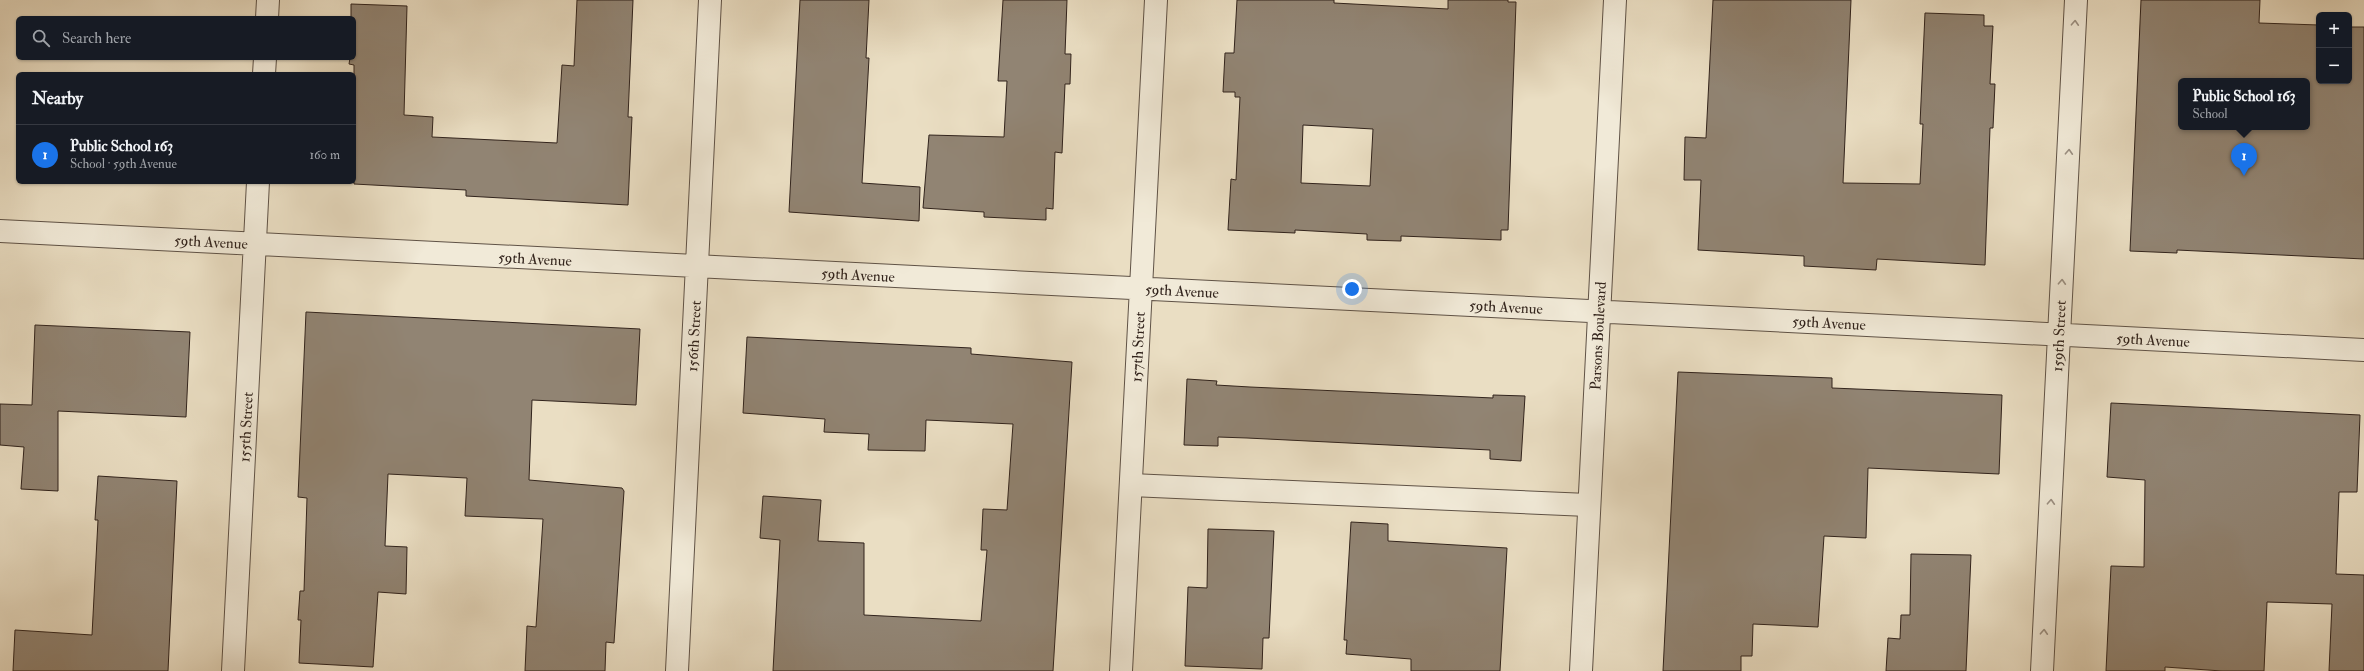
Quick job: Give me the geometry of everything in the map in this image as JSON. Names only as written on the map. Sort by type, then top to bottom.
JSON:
[{"type":"street","points":[[267,16],[268,0]]},
{"type":"street","name":"156th Street","points":[[677,671],[710,0]]},
{"type":"street","name":"157th Street","points":[[1122,671],[1156,0]]},
{"type":"street","name":"Parsons Boulevard","points":[[1581,671],[1588,505],[1600,312],[1615,0]]},
{"type":"street","name":"159th Street","points":[[2042,671],[2076,0]]},
{"type":"street","points":[[264,72],[265,60]]},
{"type":"street","name":"155th Street","points":[[233,671],[258,184]]},
{"type":"street","name":"59th Avenue","points":[[0,231],[2364,350]]},
{"type":"street","points":[[1131,485],[1588,505]]},
{"type":"building","points":[[577,0],[633,0],[628,117],[632,117],[628,205],[466,196],[466,190],[354,184],[356,184],[356,72],[354,72],[354,65],[349,64],[350,60],[356,60],[356,16],[351,16],[351,4],[407,6],[404,115],[433,117],[432,137],[557,143],[562,65],[574,66]]},
{"type":"building","points":[[800,0],[869,0],[866,58],[869,58],[862,183],[920,187],[919,221],[789,212]]},
{"type":"building","points":[[1003,0],[1067,0],[1065,54],[1071,54],[1070,84],[1065,84],[1062,153],[1055,152],[1053,209],[1046,208],[1046,220],[984,217],[984,212],[923,208],[929,135],[1004,137],[1007,81],[998,81]]},
{"type":"building","points":[[1237,0],[1334,0],[1334,3],[1448,9],[1448,0],[1508,0],[1508,2],[1516,2],[1508,230],[1501,230],[1501,240],[1401,236],[1401,241],[1367,240],[1367,234],[1295,230],[1295,233],[1228,230],[1231,179],[1236,180],[1240,97],[1235,97],[1235,92],[1223,92],[1225,53],[1234,53]],"holes":[[[1303,125],[1373,129],[1370,186],[1301,183]]]},
{"type":"building","points":[[1713,0],[1851,0],[1843,183],[1920,184],[1923,124],[1920,124],[1925,13],[1984,15],[1984,26],[1993,26],[1990,84],[1995,84],[1993,128],[1990,128],[1985,265],[1877,259],[1876,270],[1804,266],[1804,256],[1698,250],[1701,180],[1684,180],[1685,137],[1706,138]]},
{"type":"building","points":[[2141,0],[2260,0],[2259,23],[2316,25],[2316,84],[2352,84],[2352,27],[2364,27],[2364,259],[2177,250],[2177,253],[2130,251]]},
{"type":"building","points":[[306,312],[640,329],[636,405],[532,400],[529,480],[622,488],[624,491],[614,643],[606,642],[605,671],[525,671],[527,626],[536,627],[543,519],[465,516],[467,478],[388,474],[385,546],[407,547],[406,594],[378,592],[373,667],[299,663],[301,620],[298,620],[300,591],[304,591],[307,498],[298,497]]},
{"type":"building","points":[[35,325],[190,332],[186,417],[58,411],[58,491],[21,489],[24,447],[0,445],[0,404],[32,405]]},
{"type":"building","points":[[747,337],[971,348],[971,354],[1072,362],[1053,671],[773,671],[780,540],[760,538],[763,496],[821,500],[818,541],[864,543],[864,615],[981,621],[987,550],[981,550],[983,509],[1007,510],[1013,424],[926,420],[925,451],[868,450],[869,434],[824,432],[825,419],[743,413]]},
{"type":"building","points":[[1678,372],[1832,378],[1832,388],[2002,395],[1999,474],[1868,468],[1866,538],[1824,536],[1818,627],[1753,624],[1752,656],[1741,656],[1741,671],[1663,671]]},
{"type":"building","points":[[1187,379],[1217,381],[1216,385],[1250,387],[1493,398],[1493,395],[1525,396],[1521,461],[1490,459],[1490,450],[1247,438],[1218,437],[1218,446],[1184,445]]},
{"type":"building","points":[[2111,403],[2360,415],[2357,492],[2339,492],[2336,574],[2364,575],[2364,671],[2329,671],[2332,604],[2267,602],[2264,671],[2222,671],[2165,667],[2165,671],[2106,671],[2111,566],[2144,567],[2145,480],[2107,477]]},
{"type":"building","points":[[98,476],[177,481],[168,671],[13,671],[15,630],[92,635],[98,520],[95,520]]},
{"type":"building","points":[[1351,522],[1388,524],[1388,541],[1507,548],[1500,671],[1411,671],[1411,659],[1346,654],[1347,640],[1344,640]]},
{"type":"building","points":[[1208,529],[1274,531],[1269,638],[1263,638],[1262,669],[1185,666],[1188,587],[1207,588]]},
{"type":"building","points":[[1911,554],[1971,555],[1966,671],[1886,671],[1888,638],[1900,639],[1901,615],[1910,615]]},
{"type":"place","name":"Public School 163","points":[[2244,176]]}]
